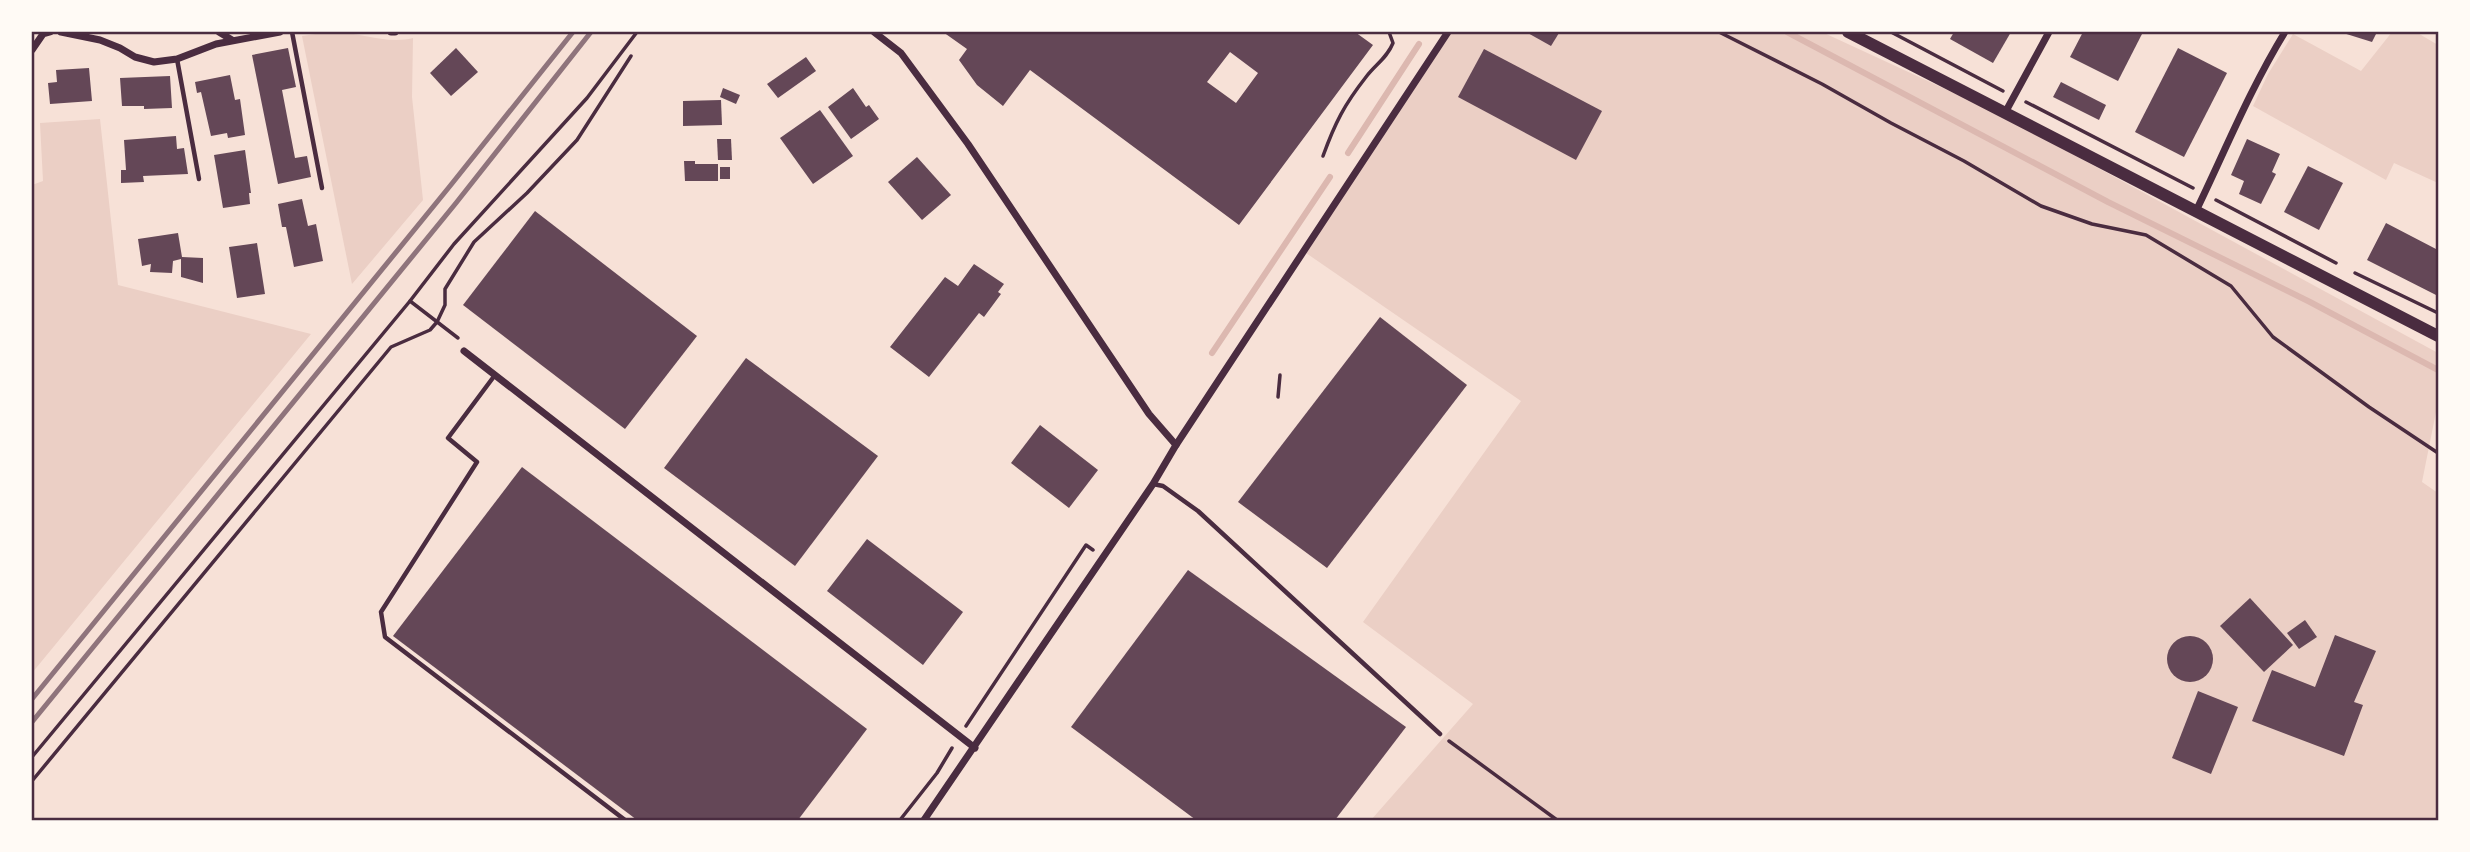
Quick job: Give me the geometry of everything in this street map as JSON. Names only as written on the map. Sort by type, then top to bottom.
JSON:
[{"type":"main road","points":[[1848,32],[2006,111],[2438,336]]},
{"type":"street","points":[[32,50],[43,34],[50,32]]},
{"type":"street","points":[[61,32],[100,40],[135,57],[154,62],[177,59],[232,40],[280,32]]},
{"type":"street","points":[[219,32],[232,40]]},
{"type":"street","points":[[874,32],[901,53],[968,144],[1149,414],[1176,445]]},
{"type":"street","points":[[924,821],[1153,484],[1448,32]]},
{"type":"street","points":[[2006,111],[2049,32]]},
{"type":"street","points":[[2196,211],[2236,121],[2261,71],[2285,32]]},
{"type":"street","points":[[464,351],[975,748]]},
{"type":"lane","points":[[292,32],[322,188]]},
{"type":"lane","points":[[177,59],[199,179]]},
{"type":"lane","points":[[495,375],[447,438],[477,462],[381,612],[385,637],[625,821]]},
{"type":"lane","points":[[1153,484],[1163,486],[1198,512],[1440,734]]},
{"type":"path","points":[[32,757],[448,251],[587,98],[637,32]]},
{"type":"path","points":[[1324,156],[1338,115],[1368,74],[1388,55],[1393,43],[1390,32]]},
{"type":"path","points":[[1719,32],[1822,84],[2041,206],[2092,224],[2146,235],[2231,285],[2273,337],[2438,453]]},
{"type":"path","points":[[1891,32],[2342,266]]},
{"type":"path","points":[[32,781],[391,347],[430,330],[437,322],[445,305],[445,289],[474,242],[527,193],[577,140],[631,57]]},
{"type":"path","points":[[2353,271],[2438,313]]},
{"type":"path","points":[[410,300],[463,342],[464,351]]},
{"type":"path","points":[[1278,397],[1280,375]]},
{"type":"path","points":[[900,821],[937,773],[958,737],[1086,545],[1103,558]]},
{"type":"path","points":[[1440,734],[1557,821]]},
{"type":"shaded area","points":[[329,32],[393,40],[413,38],[412,97],[423,200],[352,284],[302,36]]},
{"type":"shaded area","points":[[1452,32],[1822,32],[1997,113],[2438,353],[2438,402],[2422,482],[2438,493],[2438,820],[1371,820],[1473,704],[1363,622],[1521,401],[1306,253]]},
{"type":"shaded area","points":[[2392,32],[2416,32],[2438,45],[2438,183],[2394,163],[2386,180],[2253,106],[2268,74],[2293,34],[2361,71]]},
{"type":"shaded area","points":[[100,119],[118,285],[311,334],[32,673],[32,185],[43,181],[40,123]]},
{"type":"building","points":[[943,32],[1355,32],[1373,45],[1239,225],[1030,70],[1003,106],[977,85],[959,60],[967,49]],"holes":[[[1230,52],[1258,73],[1236,103],[1207,82]]]},
{"type":"building","points":[[1526,32],[1556,32],[1559,33],[1551,46]]},
{"type":"building","points":[[1954,32],[2011,32],[1993,63],[1950,39]]},
{"type":"building","points":[[2083,32],[2143,32],[2118,81],[2070,57]]},
{"type":"building","points":[[2340,32],[2377,32],[2372,42]]},
{"type":"building","points":[[288,48],[296,87],[282,90],[295,158],[307,156],[311,177],[278,184],[252,55]]},
{"type":"building","points":[[456,48],[478,72],[451,96],[430,73]]},
{"type":"building","points":[[2178,48],[2227,73],[2184,157],[2135,132]]},
{"type":"building","points":[[1484,49],[1602,111],[1576,160],[1458,97]]},
{"type":"building","points":[[806,57],[816,71],[778,98],[767,84]]},
{"type":"building","points":[[89,68],[92,101],[50,104],[48,83],[57,82],[56,70]]},
{"type":"building","points":[[230,75],[235,100],[240,99],[245,135],[228,138],[227,133],[211,136],[201,92],[197,93],[195,82]]},
{"type":"building","points":[[170,76],[172,108],[144,109],[144,106],[122,106],[120,78]]},
{"type":"building","points":[[2061,82],[2106,105],[2099,120],[2053,97]]},
{"type":"building","points":[[723,88],[740,95],[736,104],[720,97]]},
{"type":"building","points":[[853,88],[866,107],[869,105],[879,119],[851,139],[828,107]]},
{"type":"building","points":[[721,100],[722,125],[683,126],[683,101]]},
{"type":"building","points":[[820,110],[853,156],[813,184],[780,138]]},
{"type":"building","points":[[176,136],[177,149],[184,148],[188,174],[143,176],[144,182],[121,183],[121,170],[126,170],[124,140]]},
{"type":"building","points":[[717,139],[731,139],[732,160],[718,160]]},
{"type":"building","points":[[2247,139],[2280,154],[2272,172],[2276,174],[2261,204],[2239,194],[2244,181],[2231,175]]},
{"type":"building","points":[[245,150],[250,204],[223,208],[214,155]]},
{"type":"building","points":[[917,157],[951,195],[922,220],[888,182]]},
{"type":"building","points":[[684,161],[718,164],[718,181],[685,181]]},
{"type":"building","points":[[2308,166],[2343,183],[2319,230],[2284,212]]},
{"type":"building","points":[[720,167],[730,167],[730,179],[720,179]]},
{"type":"building","points":[[302,199],[308,226],[316,224],[323,261],[294,267],[278,204]]},
{"type":"building","points":[[535,211],[697,336],[625,429],[463,305]]},
{"type":"building","points":[[2386,223],[2436,249],[2438,245],[2438,296],[2367,260]]},
{"type":"building","points":[[178,233],[182,257],[203,258],[203,283],[181,277],[181,259],[173,261],[172,273],[150,272],[151,264],[142,266],[138,239]]},
{"type":"building","points":[[257,243],[265,294],[237,298],[229,247]]},
{"type":"building","points":[[974,264],[1004,284],[998,292],[1001,294],[984,317],[979,313],[929,377],[890,347],[945,277],[958,286]]},
{"type":"building","points":[[1380,317],[1467,385],[1327,568],[1238,502]]},
{"type":"building","points":[[746,358],[878,456],[795,566],[664,468]]},
{"type":"building","points":[[1040,425],[1098,470],[1069,508],[1011,463]]},
{"type":"building","points":[[522,467],[867,729],[798,820],[637,820],[393,636]]},
{"type":"building","points":[[867,539],[963,612],[923,665],[827,591]]},
{"type":"building","points":[[1188,570],[1406,727],[1335,820],[1196,820],[1071,727]]},
{"type":"building","points":[[2250,598],[2293,645],[2264,672],[2220,626]]},
{"type":"building","points":[[2305,620],[2317,637],[2299,649],[2287,633]]},
{"type":"building","points":[[2335,635],[2376,651],[2354,702],[2363,705],[2344,756],[2252,721],[2272,670],[2315,687]]},
{"type":"building","points":[[2190,636],[2206,643],[2213,659],[2206,675],[2190,682],[2174,675],[2167,659],[2174,643]]},
{"type":"building","points":[[2198,691],[2238,707],[2211,774],[2172,758]]},
{"type":"waterway","points":[[1787,32],[2108,202],[2310,302],[2438,370]]},
{"type":"waterway","points":[[1348,153],[1419,44]]},
{"type":"waterway","points":[[1212,353],[1330,177]]},
{"type":"railway","points":[[32,699],[573,32]]},
{"type":"railway","points":[[32,722],[456,203],[591,32]]}]
